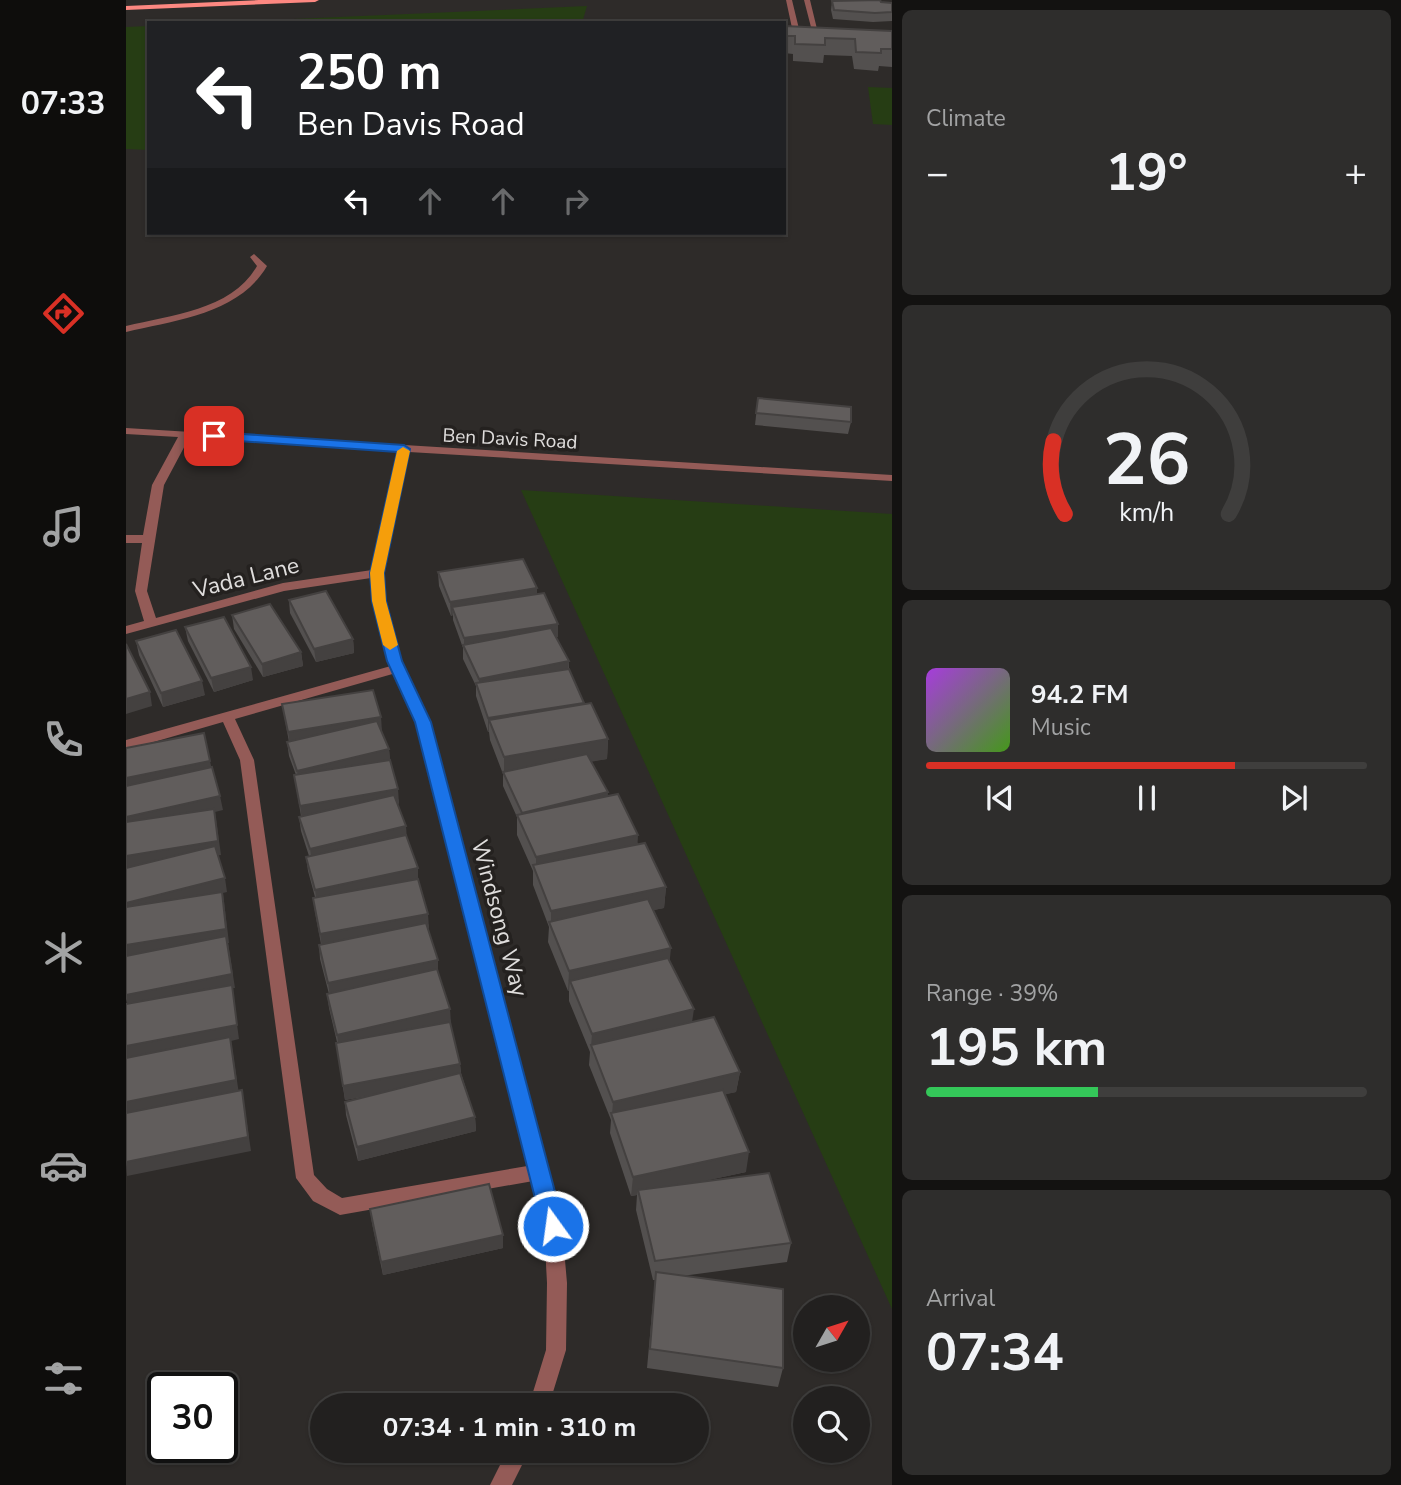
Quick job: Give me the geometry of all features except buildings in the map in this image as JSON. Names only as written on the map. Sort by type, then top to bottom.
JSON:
[{"type":"main road","points":[[126,8],[315,0]]},
{"type":"street","points":[[789,0],[796,29],[789,32]]},
{"type":"street","points":[[807,0],[814,30],[826,34]]},
{"type":"street","points":[[126,329],[222,302],[242,293],[258,278],[262,266],[254,257]]},
{"type":"street","name":"Ben Davis Road","points":[[126,431],[892,478]]},
{"type":"street","points":[[151,623],[141,591],[148,539],[158,485],[185,435]]},
{"type":"street","name":"Windsong Way","points":[[404,449],[377,573],[379,601],[398,668],[423,722],[553,1226],[557,1283],[556,1350],[543,1393]]},
{"type":"street","points":[[126,539],[148,539]]},
{"type":"street","name":"Vada Lane","points":[[126,630],[283,587],[377,573]]},
{"type":"street","points":[[126,745],[398,668]]},
{"type":"street","points":[[227,715],[247,761],[305,1178],[320,1195],[340,1207],[539,1172]]},
{"type":"street","points":[[501,1485],[512,1463]]},
{"type":"green space","points":[[587,6],[583,21],[251,21]]},
{"type":"green space","points":[[147,26],[147,150],[126,149],[126,27]]},
{"type":"green space","points":[[868,87],[892,88],[892,125],[873,124]]},
{"type":"green space","points":[[521,490],[892,514],[892,1309]]},
{"type":"slow traffic","points":[[390,645],[379,601],[377,573],[403,451]]},
{"type":"route","points":[[214,436],[404,449],[377,573],[379,601],[394,661],[423,722],[553,1226]]}]
